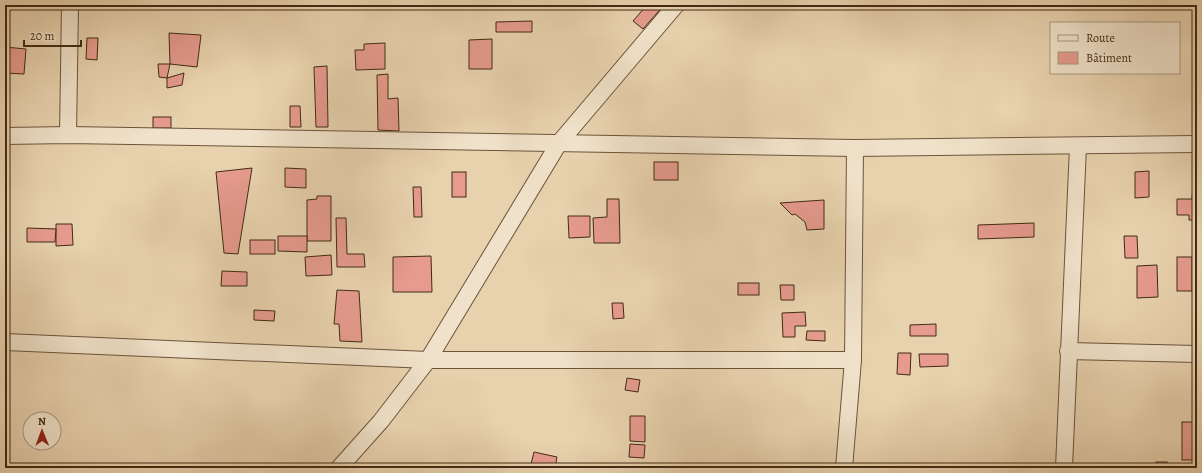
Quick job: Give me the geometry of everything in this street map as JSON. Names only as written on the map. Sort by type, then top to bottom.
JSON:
[{"type":"street","points":[[68,135],[70,5]]},
{"type":"street","points":[[339,468],[381,421],[428,360],[559,143],[676,5]]},
{"type":"street","points":[[5,136],[68,135],[855,148],[1197,144]]},
{"type":"street","points":[[1064,468],[1078,146]]},
{"type":"street","points":[[844,468],[853,360],[855,148]]},
{"type":"street","points":[[5,342],[428,360],[853,360]]},
{"type":"street","points":[[1068,351],[1197,354]]},
{"type":"building","points":[[647,5],[664,5],[643,29],[633,21]]},
{"type":"building","points":[[532,21],[532,32],[496,32],[496,22]]},
{"type":"building","points":[[169,33],[201,35],[197,67],[170,64]]},
{"type":"building","points":[[87,38],[98,38],[97,60],[86,59]]},
{"type":"building","points":[[492,39],[492,69],[469,69],[469,40]]},
{"type":"building","points":[[385,43],[385,69],[356,70],[355,50],[364,50],[364,44]]},
{"type":"building","points":[[5,47],[26,49],[24,74],[5,73]]},
{"type":"building","points":[[158,64],[170,64],[167,78],[159,77]]},
{"type":"building","points":[[327,66],[328,127],[316,127],[314,67]]},
{"type":"building","points":[[184,73],[182,85],[167,88],[167,78]]},
{"type":"building","points":[[388,74],[388,99],[398,98],[399,131],[378,130],[377,75]]},
{"type":"building","points":[[290,106],[300,106],[301,127],[290,127]]},
{"type":"building","points":[[153,117],[171,117],[171,128],[153,128]]},
{"type":"building","points":[[654,162],[678,162],[678,180],[654,180]]},
{"type":"building","points":[[252,168],[238,254],[224,253],[216,172]]},
{"type":"building","points":[[285,168],[306,169],[306,188],[285,187]]},
{"type":"building","points":[[1149,171],[1149,197],[1135,198],[1135,172]]},
{"type":"building","points":[[452,172],[466,172],[466,197],[452,197]]},
{"type":"building","points":[[1194,172],[1197,172],[1197,220],[1189,220],[1189,215],[1177,215],[1177,199],[1192,199]]},
{"type":"building","points":[[413,187],[421,187],[422,217],[414,217]]},
{"type":"building","points":[[317,196],[331,196],[331,241],[307,241],[307,200],[317,199]]},
{"type":"building","points":[[607,199],[619,199],[620,243],[594,243],[593,218],[607,217]]},
{"type":"building","points":[[824,200],[824,229],[807,230],[805,222],[795,214],[792,215],[780,203]]},
{"type":"building","points":[[568,216],[590,216],[590,237],[569,238]]},
{"type":"building","points":[[336,218],[346,218],[347,254],[364,254],[365,267],[337,267]]},
{"type":"building","points":[[1034,223],[1034,237],[978,239],[978,225]]},
{"type":"building","points":[[56,224],[72,224],[73,245],[56,246]]},
{"type":"building","points":[[27,228],[56,229],[55,242],[27,242]]},
{"type":"building","points":[[278,236],[307,236],[307,252],[278,251]]},
{"type":"building","points":[[1124,236],[1137,236],[1138,258],[1125,258]]},
{"type":"building","points":[[250,240],[275,240],[275,254],[250,254]]},
{"type":"building","points":[[331,255],[332,275],[306,276],[305,257]]},
{"type":"building","points":[[431,256],[432,292],[393,292],[393,257]]},
{"type":"building","points":[[1177,257],[1192,257],[1192,291],[1177,291]]},
{"type":"building","points":[[1157,265],[1158,297],[1137,298],[1137,266]]},
{"type":"building","points":[[222,271],[247,272],[247,286],[221,286]]},
{"type":"building","points":[[738,283],[759,283],[759,295],[738,295]]},
{"type":"building","points":[[780,285],[794,285],[794,300],[781,300]]},
{"type":"building","points":[[337,290],[359,291],[362,342],[340,341],[339,324],[334,324]]},
{"type":"building","points":[[612,303],[623,303],[624,318],[613,319]]},
{"type":"building","points":[[254,310],[275,311],[274,321],[254,320]]},
{"type":"building","points":[[805,312],[806,326],[795,326],[795,337],[783,337],[782,313]]},
{"type":"building","points":[[936,324],[936,336],[910,336],[910,325]]},
{"type":"building","points":[[807,331],[825,331],[825,341],[806,340]]},
{"type":"building","points":[[898,353],[911,353],[910,375],[897,374]]},
{"type":"building","points":[[919,354],[948,354],[948,366],[920,367]]},
{"type":"building","points":[[627,378],[640,380],[638,392],[625,390]]},
{"type":"building","points":[[630,416],[645,416],[645,442],[630,441]]},
{"type":"building","points":[[1182,422],[1197,422],[1197,460],[1182,460]]},
{"type":"building","points":[[630,444],[645,445],[644,458],[629,457]]},
{"type":"building","points":[[534,452],[557,457],[555,468],[530,468]]},
{"type":"building","points":[[1156,462],[1167,462],[1167,468],[1156,468]]}]
